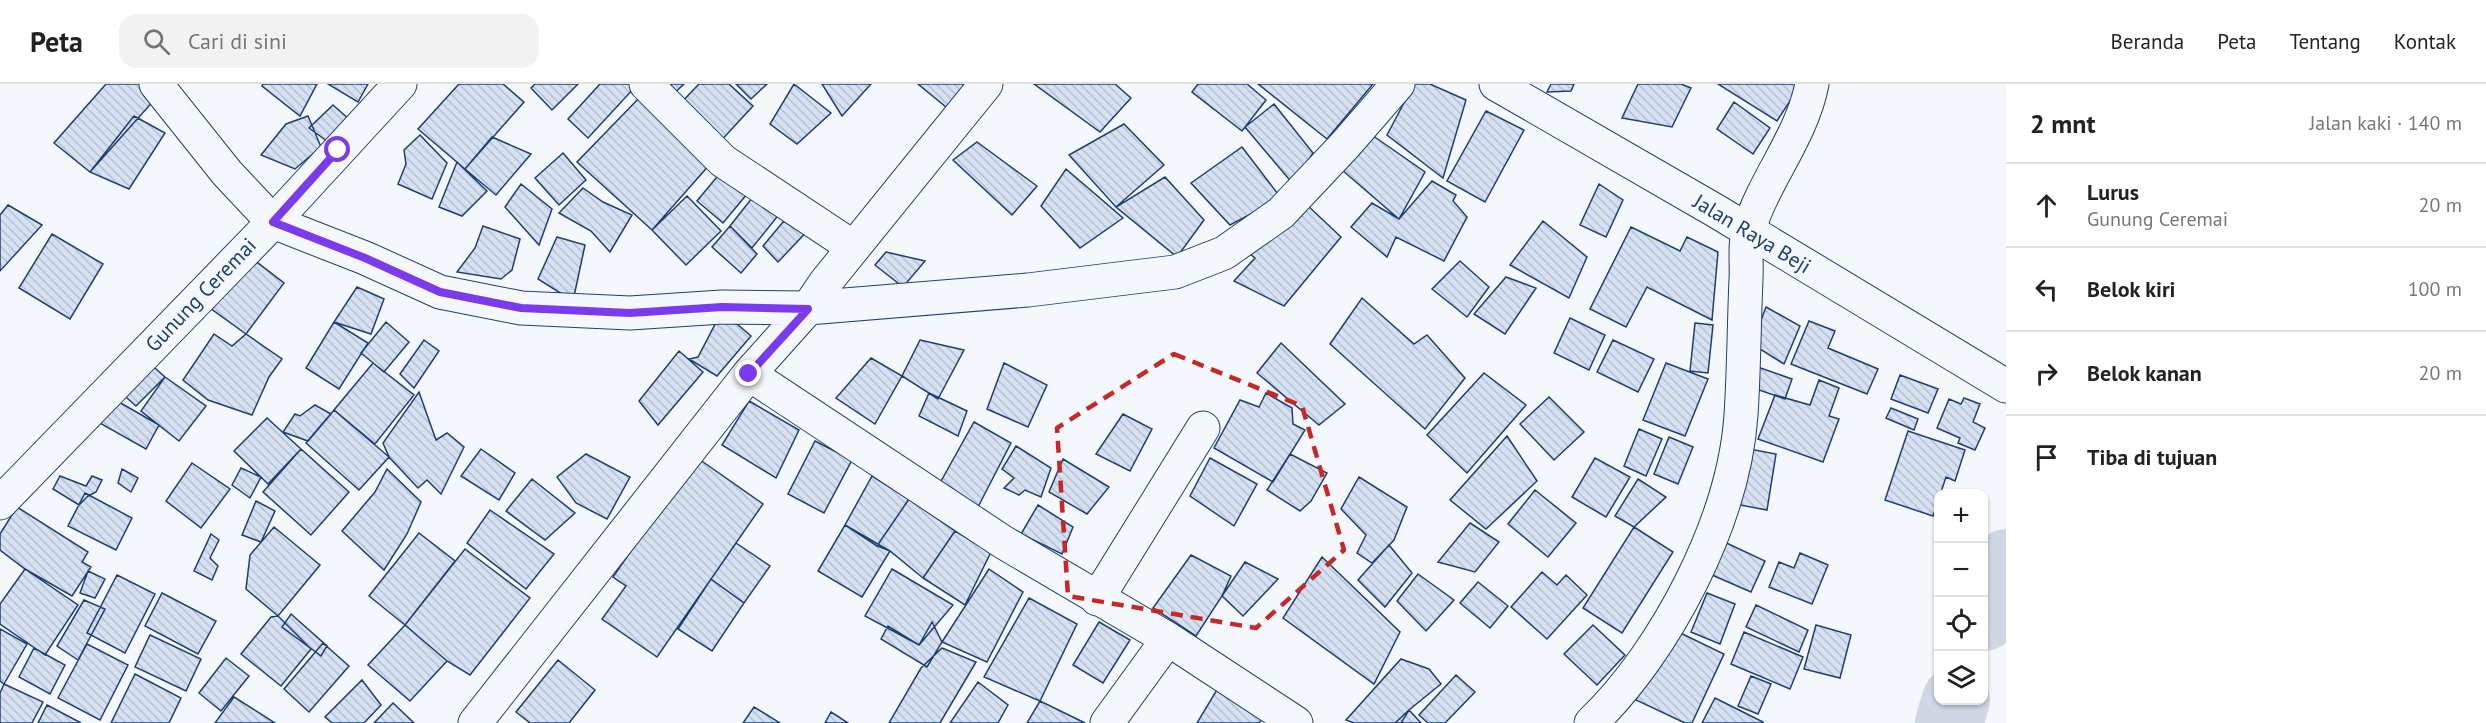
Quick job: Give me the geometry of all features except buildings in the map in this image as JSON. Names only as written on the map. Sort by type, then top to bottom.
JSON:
[{"type":"street","points":[[156,84],[227,173],[273,222],[365,258],[440,292],[521,308],[630,313],[722,307],[816,297],[1028,290],[1175,272],[1224,253],[1281,213],[1398,84]]},
{"type":"street","name":"Gunung Ceremai","points":[[0,502],[273,222],[400,84]]},
{"type":"street","points":[[646,84],[723,161],[853,247]]},
{"type":"street","points":[[475,723],[749,374],[816,297],[853,247],[986,84]]},
{"type":"street","name":"Jalan Raya Beji","points":[[1496,84],[1748,231],[2006,386]]},
{"type":"street","points":[[1591,723],[1615,700],[1656,639],[1700,565],[1717,524],[1732,471],[1741,417],[1748,231],[1802,112],[1812,84]]},
{"type":"street","points":[[749,374],[1003,542],[1168,639],[1296,723]]},
{"type":"street","points":[[1097,599],[1203,428]]},
{"type":"street","points":[[1107,723],[1168,639]]},
{"type":"highlighted area","points":[[1174,354],[1302,406],[1344,550],[1256,628],[1068,596],[1057,428]]},
{"type":"waterway","points":[[1988,607],[2006,563]]},
{"type":"waterway","points":[[1949,723],[1954,705]]},
{"type":"route","points":[[338,150],[273,222],[365,258],[440,292],[521,308],[630,313],[722,307],[808,309],[749,374]]}]
